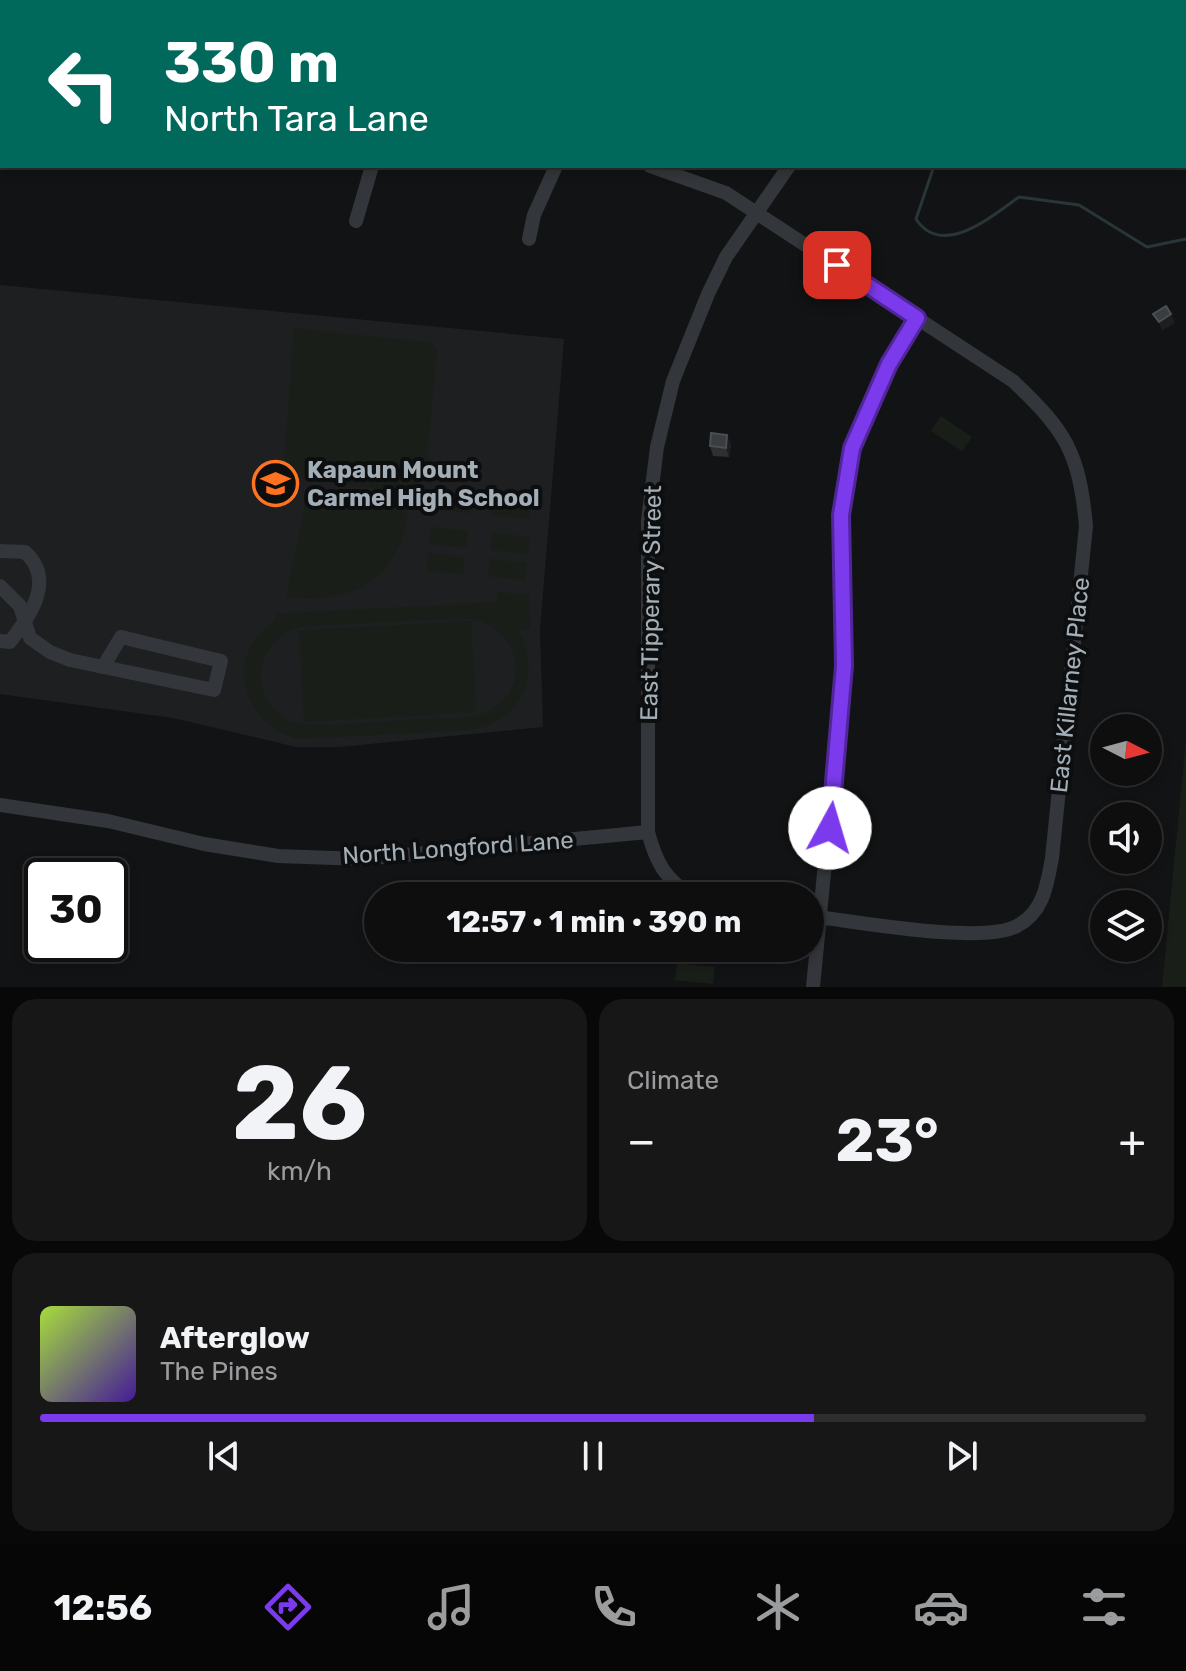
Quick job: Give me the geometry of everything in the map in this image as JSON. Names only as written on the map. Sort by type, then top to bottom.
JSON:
[{"type":"street","points":[[356,221],[371,168]]},
{"type":"street","points":[[529,239],[534,215],[555,168]]},
{"type":"street","name":"East Killarney Place","points":[[656,168],[726,193],[1013,381],[1053,419],[1071,449],[1083,489],[1086,526],[1052,858],[1045,894],[1028,917],[1016,927],[998,932],[966,933],[824,917]]},
{"type":"street","name":"East Tipperary Street","points":[[648,832],[648,520],[657,447],[673,381],[708,294],[726,257],[788,168]]},
{"type":"street","points":[[819,882],[844,666],[841,515],[852,448],[889,364],[917,318]]},
{"type":"street","points":[[0,551],[25,552],[36,561],[40,572],[36,607],[10,642],[0,641]]},
{"type":"street","points":[[0,586],[20,606],[30,638],[50,652],[103,667],[214,690],[221,661],[121,637],[103,667]]},
{"type":"street","name":"North Longford Lane","points":[[0,805],[108,821],[204,844],[306,857],[361,859],[648,832]]},
{"type":"street","points":[[648,832],[657,863],[671,882]]},
{"type":"street","points":[[813,987],[814,962]]},
{"type":"shaded area","name":"Kapaun Mount Carmel High School","points":[[0,285],[564,339],[540,630],[543,727],[340,747],[296,747],[173,718],[0,694]]},
{"type":"shaded area","points":[[294,328],[433,343],[437,351],[427,458],[415,494],[299,478],[284,463]]},
{"type":"shaded area","points":[[941,416],[972,437],[962,451],[931,431]]},
{"type":"shaded area","points":[[436,492],[474,496],[472,513],[434,509]]},
{"type":"shaded area","points":[[316,497],[408,509],[404,533],[384,570],[369,583],[331,597],[286,597],[305,504]]},
{"type":"shaded area","points":[[494,497],[531,501],[529,519],[492,515]]},
{"type":"shaded area","points":[[431,527],[468,531],[466,548],[429,544]]},
{"type":"shaded area","points":[[492,533],[530,537],[528,554],[491,550]]},
{"type":"shaded area","points":[[428,553],[465,557],[463,574],[426,570]]},
{"type":"shaded area","points":[[490,559],[527,563],[525,580],[488,576]]},
{"type":"shaded area","points":[[498,592],[529,595],[530,629],[518,630],[528,663],[527,679],[523,694],[514,706],[488,725],[471,730],[299,739],[280,732],[264,720],[246,688],[244,670],[248,652],[258,635],[275,621],[275,614],[496,602]],"holes":[[[462,618],[482,622],[497,630],[508,643],[515,658],[516,674],[511,689],[501,703],[484,713],[470,717],[306,725],[286,719],[272,707],[264,692],[261,675],[264,658],[273,643],[288,632],[308,626]]]},
{"type":"shaded area","points":[[471,621],[476,712],[304,722],[299,631]]},
{"type":"shaded area","points":[[1186,740],[1186,987],[1162,987]]},
{"type":"shaded area","points":[[677,963],[715,967],[713,984],[675,980]]},
{"type":"building","points":[[1166,306],[1171,314],[1159,322],[1153,314]]},
{"type":"building","points":[[711,433],[727,435],[726,448],[710,446]]},
{"type":"waterway","points":[[933,168],[916,219],[927,230],[939,235],[953,235],[967,230],[1019,197],[1079,205],[1147,247],[1186,239]]},
{"type":"place","name":"Kapaun Mount Carmel High School","points":[[276,484]]},
{"type":"route","points":[[830,828],[844,666],[841,515],[852,448],[889,364],[917,318],[837,265]]}]
